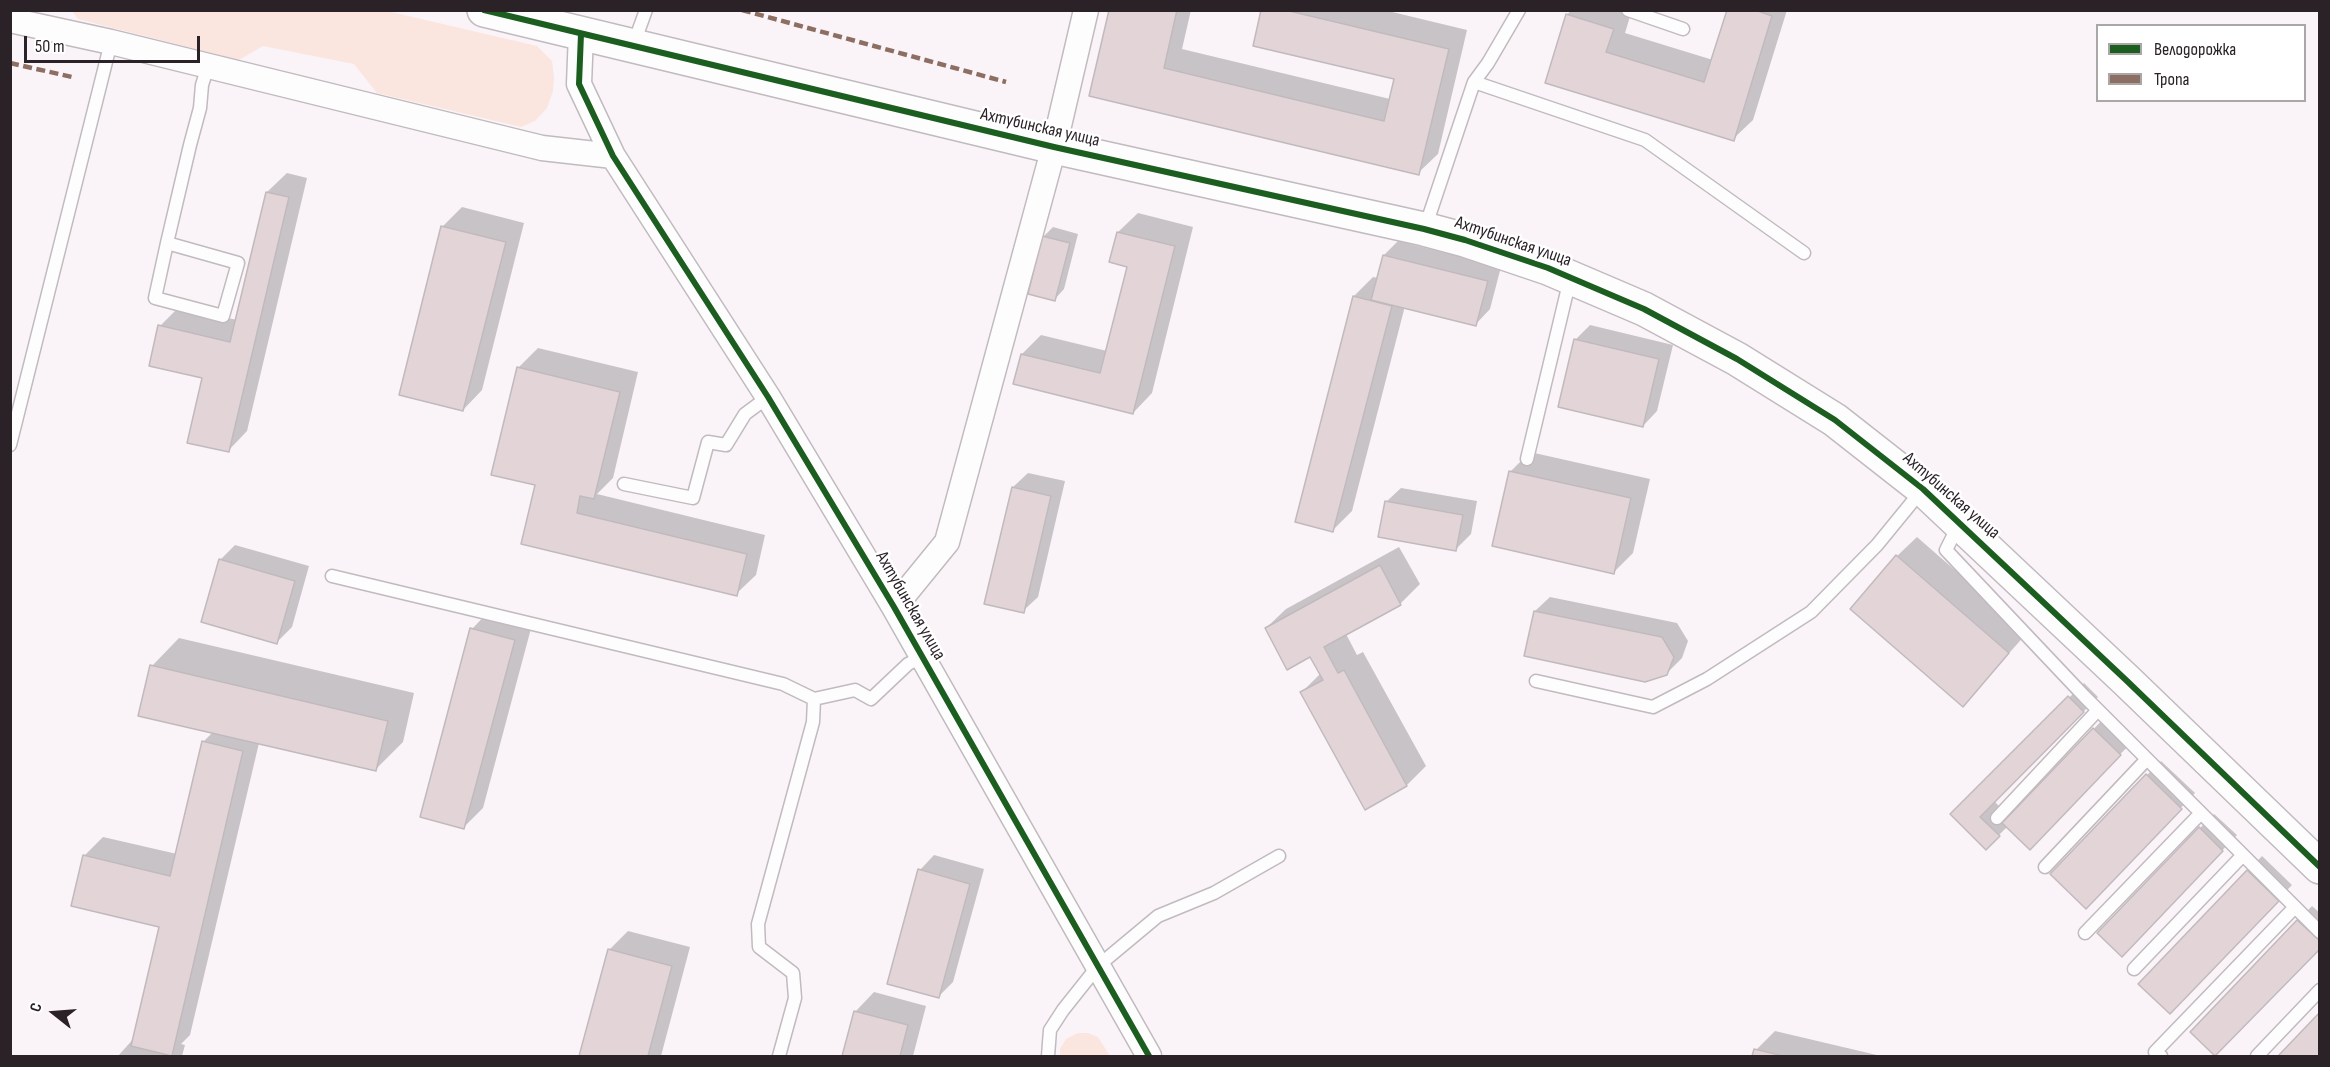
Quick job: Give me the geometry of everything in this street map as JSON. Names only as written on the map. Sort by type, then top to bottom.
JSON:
[{"type":"street","name":"Ахтубинская улица","points":[[484,10],[1054,147],[1424,229],[1465,240],[1571,278],[1644,309],[1737,359],[1835,420],[1923,489],[2319,867]]},
{"type":"street","name":"Ахтубинская улица","points":[[894,608],[947,542],[1054,147],[1086,10]]},
{"type":"street","points":[[10,20],[111,42],[542,148],[613,156]]},
{"type":"street","name":"Ахтубинская улица","points":[[581,34],[579,84],[613,156],[768,397],[894,608],[1149,1056]]},
{"type":"lane","points":[[633,47],[646,10]]},
{"type":"lane","points":[[1424,229],[1474,82],[1520,10]]},
{"type":"lane","points":[[1628,10],[1683,29]]},
{"type":"lane","points":[[10,444],[111,42]]},
{"type":"lane","points":[[167,243],[238,262],[223,316],[155,298],[167,243],[200,108],[202,85],[208,66]]},
{"type":"lane","points":[[1474,82],[1645,140],[1804,253]]},
{"type":"lane","points":[[1527,459],[1571,278]]},
{"type":"lane","points":[[624,484],[693,498],[708,442],[726,445],[745,414],[768,397]]},
{"type":"lane","points":[[1536,681],[1653,707],[1707,679],[1811,612],[1877,545],[1923,489]]},
{"type":"lane","points":[[1960,522],[1946,550],[2098,710],[2319,932]]},
{"type":"lane","points":[[332,576],[783,684],[814,699],[855,690],[872,699],[908,664],[922,657]]},
{"type":"lane","points":[[779,1056],[795,998],[793,973],[759,947],[758,924],[813,722],[814,699]]},
{"type":"lane","points":[[1997,818],[2098,710]]},
{"type":"lane","points":[[2045,867],[2147,759]]},
{"type":"lane","points":[[2085,933],[2200,813]]},
{"type":"lane","points":[[2134,969],[2243,855]]},
{"type":"lane","points":[[1048,1056],[1050,1030],[1098,966],[1158,916],[1214,893],[1280,856]]},
{"type":"lane","points":[[2161,1056],[2155,1052],[2295,907]]},
{"type":"lane","points":[[2257,1056],[2319,990]]},
{"type":"shaded area","points":[[72,11],[387,11],[537,46],[552,61],[553,91],[547,108],[535,121],[521,127],[377,93],[354,64],[263,46],[239,60],[78,19]]},
{"type":"shaded area","points":[[1078,1033],[1088,1033],[1098,1037],[1110,1056],[1060,1056],[1060,1049],[1066,1039]]},
{"type":"building","points":[[1109,10],[1177,10],[1164,68],[1384,121],[1394,79],[1253,46],[1261,10],[1285,10],[1449,49],[1419,175],[1089,96]]},
{"type":"building","points":[[1727,10],[1755,10],[1772,16],[1734,141],[1545,83],[1566,14],[1614,29],[1606,52],[1704,82]]},
{"type":"building","points":[[266,192],[289,197],[229,452],[187,443],[202,378],[149,366],[158,325],[230,342]]},
{"type":"building","points":[[441,226],[506,242],[463,411],[399,395]]},
{"type":"building","points":[[1117,232],[1175,246],[1133,414],[1013,384],[1021,354],[1100,373],[1127,267],[1109,262]]},
{"type":"building","points":[[1042,236],[1070,243],[1055,301],[1028,294]]},
{"type":"building","points":[[1383,255],[1488,281],[1476,326],[1371,300]]},
{"type":"building","points":[[1353,296],[1392,306],[1333,532],[1295,522]]},
{"type":"building","points":[[1574,339],[1659,359],[1643,427],[1558,407]]},
{"type":"building","points":[[517,367],[620,392],[594,499],[580,496],[577,513],[747,554],[737,596],[521,544],[535,485],[491,475]]},
{"type":"building","points":[[1509,471],[1631,498],[1614,574],[1492,546]]},
{"type":"building","points":[[1012,487],[1051,496],[1024,613],[984,604]]},
{"type":"building","points":[[1385,501],[1463,515],[1456,551],[1378,537]]},
{"type":"building","points":[[1896,555],[2009,653],[1963,707],[1850,609]]},
{"type":"building","points":[[219,559],[295,581],[277,644],[201,622]]},
{"type":"building","points":[[1380,565],[1401,605],[1324,647],[1338,673],[1344,670],[1407,786],[1365,810],[1300,692],[1323,680],[1310,657],[1287,670],[1265,628]]},
{"type":"building","points":[[1534,611],[1662,637],[1674,657],[1667,675],[1645,682],[1524,656]]},
{"type":"building","points":[[470,628],[515,640],[464,829],[420,817]]},
{"type":"building","points":[[150,665],[388,721],[376,771],[138,716]]},
{"type":"building","points":[[2068,696],[2084,712],[1980,817],[2000,836],[1986,850],[1950,814]]},
{"type":"building","points":[[2093,728],[2121,755],[2030,850],[2002,823]]},
{"type":"building","points":[[202,741],[243,751],[172,1056],[131,1046],[159,927],[71,906],[83,855],[170,876]]},
{"type":"building","points":[[2146,774],[2182,809],[2086,909],[2050,874]]},
{"type":"building","points":[[2199,827],[2223,851],[2122,957],[2097,933]]},
{"type":"building","points":[[918,869],[970,884],[939,998],[887,984]]},
{"type":"building","points":[[2247,870],[2279,901],[2170,1014],[2138,984]]},
{"type":"building","points":[[2297,920],[2320,941],[2320,949],[2215,1056],[2190,1032]]},
{"type":"building","points":[[608,949],[672,966],[648,1056],[579,1056]]},
{"type":"building","points":[[854,1011],[908,1025],[900,1056],[842,1056]]},
{"type":"building","points":[[2320,1012],[2320,1056],[2278,1056]]},
{"type":"building","points":[[1754,1049],[1784,1056],[1752,1056]]},
{"type":"marked path","points":[[742,10],[1006,82]]},
{"type":"marked path","points":[[10,63],[72,77]]},
{"type":"cycle path","points":[[484,10],[1054,147],[1424,229],[1465,240],[1548,268],[1644,309],[1737,359],[1835,420],[1923,489],[2320,867]]},
{"type":"cycle path","points":[[581,34],[579,84],[613,156],[768,397],[894,607],[1149,1056]]}]
